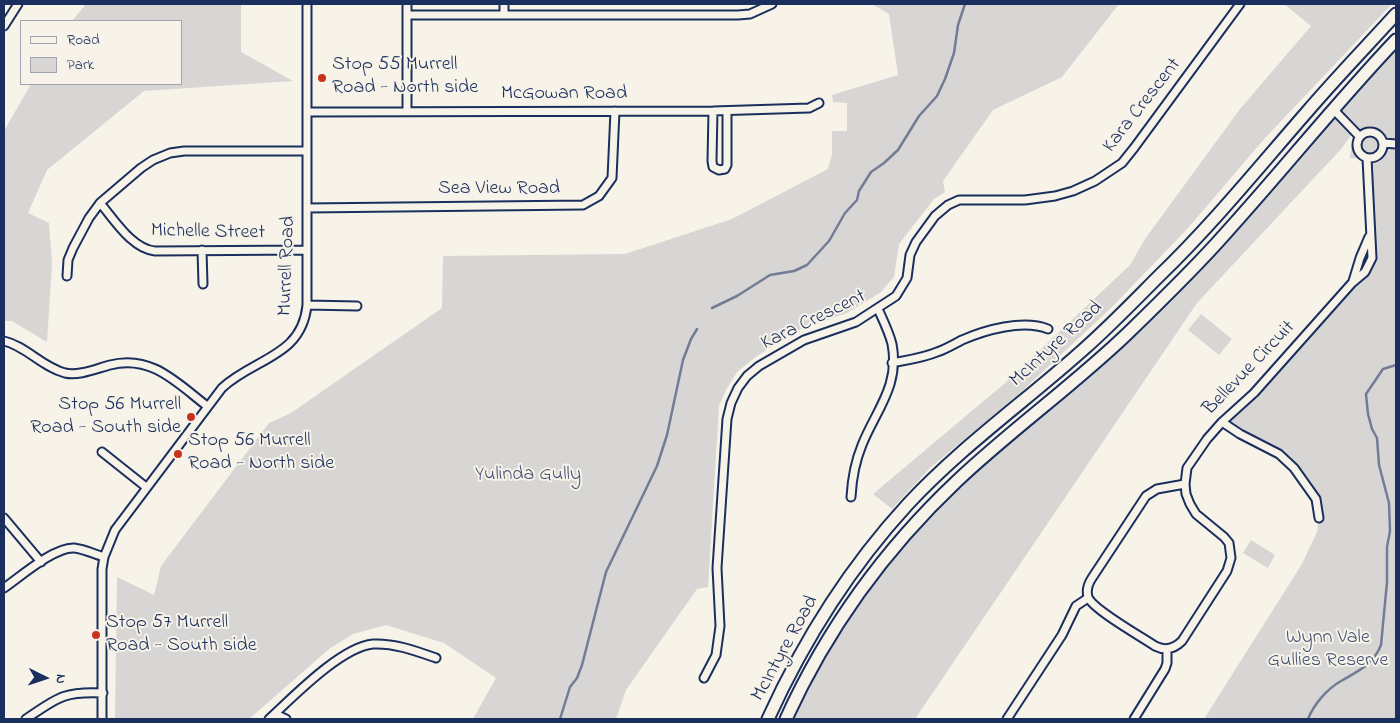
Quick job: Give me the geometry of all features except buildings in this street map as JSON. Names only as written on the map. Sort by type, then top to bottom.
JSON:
[{"type":"main road","name":"McIntyre Road","points":[[768,719],[794,667],[826,612],[889,526],[948,465],[1084,349],[1160,276],[1208,226],[1333,82],[1396,14]]},
{"type":"main road","name":"McIntyre Road","points":[[786,719],[825,643],[842,616],[877,568],[920,517],[964,474],[1096,363],[1129,332],[1223,236],[1333,109],[1396,40]]},
{"type":"main road","points":[[1306,113],[1333,109],[1333,82]]},
{"type":"street","points":[[4,26],[18,4]]},
{"type":"street","name":"Murrell Road","points":[[102,719],[104,557],[115,530],[222,388],[237,375],[277,354],[290,344],[302,326],[307,305],[307,4]]},
{"type":"street","points":[[407,4],[407,111]]},
{"type":"street","points":[[504,4],[504,15]]},
{"type":"street","points":[[407,15],[738,15],[750,14],[772,4]]},
{"type":"street","name":"Kara Crescent","points":[[704,678],[716,655],[719,632],[717,568],[727,419],[734,395],[747,376],[759,366],[804,340],[850,325],[893,298],[902,288],[906,278],[910,255],[916,242],[935,216],[948,205],[959,200],[1026,200],[1055,196],[1074,191],[1095,181],[1122,162],[1240,4]]},
{"type":"street","name":"McGowan Road","points":[[308,112],[727,111],[809,108],[818,103]]},
{"type":"street","points":[[1333,109],[1360,137]]},
{"type":"street","name":"Sea View Road","points":[[307,208],[583,205],[599,196],[612,178],[614,111]]},
{"type":"street","points":[[713,111],[712,161],[713,167],[719,170],[725,169],[727,165],[727,111]]},
{"type":"street","points":[[1367,132],[1378,134],[1383,143],[1381,153],[1375,158],[1367,158],[1360,154],[1356,144],[1360,137],[1367,132]]},
{"type":"street","points":[[1383,143],[1396,144]]},
{"type":"street","points":[[67,276],[68,260],[73,248],[100,202],[156,158],[170,153],[194,150],[307,151]]},
{"type":"street","name":"Bellevue Circuit","points":[[1185,484],[1187,468],[1207,439],[1222,422],[1254,393],[1352,283],[1365,272],[1372,258],[1367,158]]},
{"type":"street","name":"Michelle Street","points":[[100,202],[133,242],[143,249],[155,251],[307,250]]},
{"type":"street","points":[[202,250],[203,284]]},
{"type":"street","points":[[307,305],[357,306]]},
{"type":"street","points":[[851,497],[852,478],[856,463],[867,434],[888,392],[892,348],[878,309]]},
{"type":"street","points":[[892,363],[937,352],[966,338],[1005,328],[1027,324],[1039,325],[1048,329]]},
{"type":"street","points":[[4,341],[14,344],[55,369],[66,373],[83,372],[126,362],[146,365],[167,376],[207,406]]},
{"type":"street","points":[[1222,422],[1240,434],[1279,454],[1294,468],[1316,499],[1319,518]]},
{"type":"street","points":[[102,452],[146,487]]},
{"type":"street","points":[[1185,484],[1186,494],[1196,514],[1224,537],[1228,543],[1231,558],[1227,571],[1182,641],[1174,647],[1167,649],[1155,646],[1092,604],[1088,598],[1089,583],[1146,496],[1157,489],[1185,484]]},
{"type":"street","points":[[4,518],[41,562]]},
{"type":"street","points":[[4,588],[41,562],[58,552],[70,548],[104,557]]},
{"type":"street","points":[[1007,719],[1062,635],[1076,606],[1088,598]]},
{"type":"street","points":[[269,719],[336,660],[348,652],[372,644],[396,646],[436,658]]},
{"type":"street","points":[[1134,719],[1165,669],[1167,649]]},
{"type":"street","points":[[26,719],[62,696],[80,692],[103,692]]},
{"type":"street","points":[[275,714],[286,719]]},
{"type":"green space","points":[[86,4],[241,4],[241,52],[293,81],[144,91],[47,170],[28,213],[49,223],[52,263],[47,342],[12,321],[4,321],[4,131],[30,85],[182,85],[182,20],[73,20]]},
{"type":"green space","name":"Yulinda Gully","points":[[872,4],[1119,4],[1062,77],[993,110],[943,181],[945,192],[934,199],[899,244],[894,277],[881,292],[847,313],[796,331],[757,356],[737,372],[719,406],[708,587],[697,589],[626,690],[616,719],[473,719],[496,678],[444,643],[386,625],[353,634],[329,649],[249,719],[115,719],[117,577],[154,595],[161,566],[269,423],[291,413],[442,308],[443,256],[625,254],[732,219],[828,169],[832,155],[832,131],[847,131],[847,103],[833,102],[832,95],[898,75],[889,14]]},
{"type":"green space","points":[[1284,4],[1392,4],[1265,138],[1188,228],[1112,307],[1021,392],[930,468],[892,509],[873,494],[1004,384],[1130,265],[1145,239],[1240,109],[1311,26]]},
{"type":"green space","name":"Wynn Vale Gullies Reserve","points":[[1396,40],[1396,719],[1204,719],[1302,564],[1317,532],[1319,518],[1316,499],[1287,461],[1222,422],[1254,393],[1352,283],[1370,234],[1367,158],[1350,158],[1353,132],[1342,148],[1197,303],[915,719],[786,719],[825,643],[926,511],[1129,332]]},
{"type":"green space","points":[[1201,314],[1232,339],[1219,355],[1188,330]]},
{"type":"green space","points":[[1251,540],[1275,555],[1268,568],[1243,553]]},
{"type":"waterway","points":[[712,308],[737,296],[770,275],[794,271],[807,265],[829,241],[845,213],[857,200],[859,191],[871,172],[898,150],[919,116],[937,96],[954,53],[958,25],[965,4]]},
{"type":"waterway","points":[[560,719],[570,687],[577,678],[582,665],[606,572],[657,466],[667,435],[683,360],[697,329]]},
{"type":"waterway","points":[[1308,719],[1317,702],[1336,684],[1369,663],[1381,645],[1387,582],[1387,547],[1390,531],[1389,503],[1379,465],[1377,438],[1372,429],[1368,414],[1366,394],[1383,369],[1396,365]]},
{"type":"place","name":"Stop 55 Murrell Road - North side","points":[[322,78]]},
{"type":"place","name":"Stop 56 Murrell Road - South side","points":[[191,417]]},
{"type":"place","name":"Stop 56 Murrell Road - North side","points":[[178,454]]},
{"type":"place","name":"Stop 57 Murrell Road - South side","points":[[96,635]]}]
